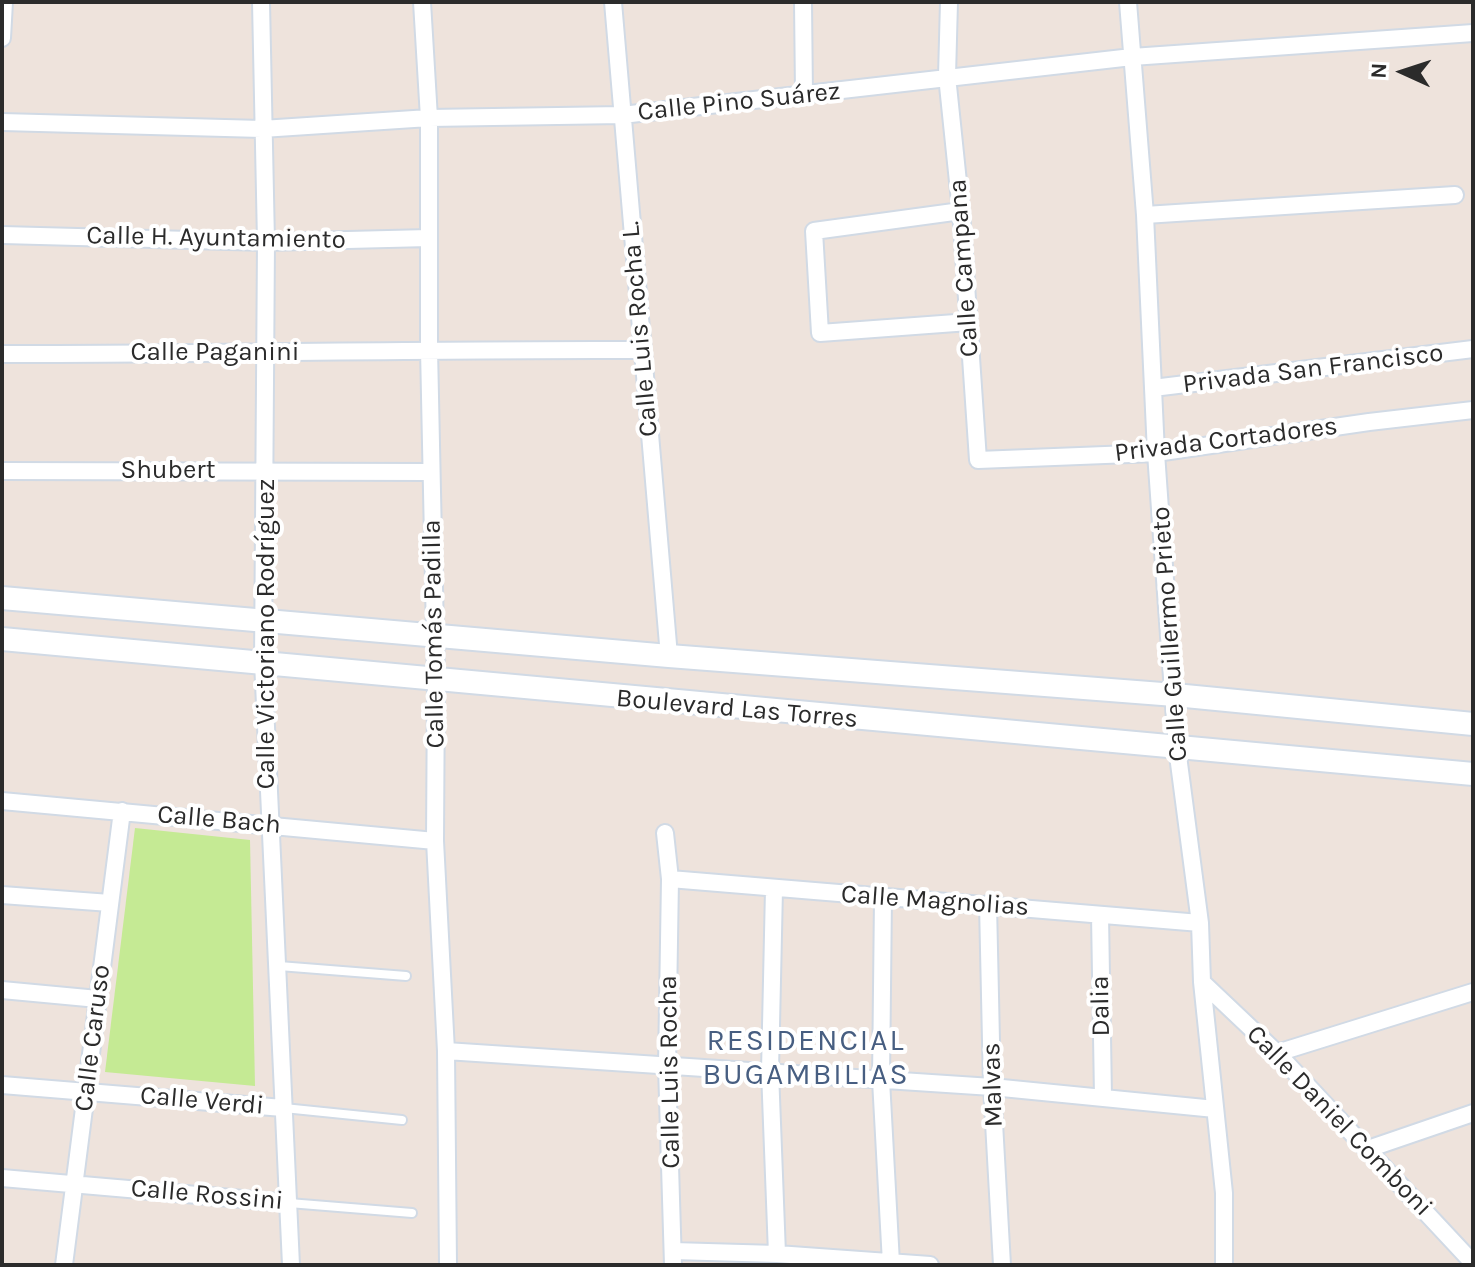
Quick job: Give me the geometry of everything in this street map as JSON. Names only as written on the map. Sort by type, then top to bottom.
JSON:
[{"type":"street","points":[[2,38],[4,2]]},
{"type":"street","name":"Calle Victoriano Rodríguez","points":[[261,2],[266,242],[263,662],[291,1265]]},
{"type":"street","name":"Calle Tomás Padilla","points":[[422,2],[429,118],[435,841],[446,1051],[448,1265]]},
{"type":"street","name":"Calle Luis Rocha L.","points":[[613,2],[669,656]]},
{"type":"street","points":[[803,2],[804,95]]},
{"type":"street","name":"Calle Campana","points":[[949,2],[947,76],[961,211],[978,460]]},
{"type":"street","name":"Calle Guillermo Prieto","points":[[1128,2],[1145,215],[1156,453],[1177,748],[1200,923],[1202,982],[1224,1193],[1224,1265]]},
{"type":"street","name":"Calle Pino Suárez","points":[[2,122],[262,129],[429,118],[622,115],[1132,57],[1473,33]]},
{"type":"street","points":[[1145,215],[1455,195]]},
{"type":"street","points":[[961,211],[814,231],[820,333],[969,322]]},
{"type":"street","name":"Calle H. Ayuntamiento","points":[[2,235],[266,242],[429,238]]},
{"type":"street","name":"Privada San Francisco","points":[[1153,388],[1473,349]]},
{"type":"street","name":"Calle Paganini","points":[[2,354],[642,350]]},
{"type":"street","name":"Privada Cortadores","points":[[978,460],[1156,453],[1473,410]]},
{"type":"street","name":"Shubert","points":[[2,471],[431,472]]},
{"type":"street","name":"Boulevard Las Torres","points":[[2,598],[669,656],[1175,695],[1473,724]]},
{"type":"street","name":"Boulevard Las Torres","points":[[2,639],[1473,774]]},
{"type":"street","name":"Calle Bach","points":[[2,801],[435,841]]},
{"type":"street","name":"Calle Caruso","points":[[64,1265],[122,811]]},
{"type":"street","name":"Calle Luis Rocha","points":[[665,833],[670,879],[667,1066],[673,1258]]},
{"type":"street","name":"Calle Magnolias","points":[[670,879],[1200,923]]},
{"type":"street","points":[[774,889],[770,1071],[777,1254]]},
{"type":"street","points":[[2,895],[110,903]]},
{"type":"street","points":[[883,897],[881,1080],[891,1263]]},
{"type":"street","name":"Malvas","points":[[988,904],[992,1087],[1002,1265]]},
{"type":"street","name":"Dalia","points":[[1100,915],[1103,1097]]},
{"type":"street","name":"Calle Daniel Comboni","points":[[1202,982],[1277,1053],[1473,1263]]},
{"type":"street","points":[[2,990],[98,999]]},
{"type":"street","points":[[1277,1053],[1473,992]]},
{"type":"street","points":[[446,1051],[992,1087],[1215,1109]]},
{"type":"street","name":"Calle Verdi","points":[[2,1085],[283,1108]]},
{"type":"street","points":[[1368,1149],[1473,1113]]},
{"type":"street","name":"Calle Rossini","points":[[2,1178],[289,1203]]},
{"type":"street","points":[[673,1258],[777,1254],[930,1265]]},
{"type":"lane","points":[[279,966],[406,976]]},
{"type":"lane","name":"Calle Verdi","points":[[283,1108],[402,1120]]},
{"type":"lane","name":"Calle Rossini","points":[[289,1203],[412,1213]]},
{"type":"green space","points":[[135,828],[250,840],[255,1086],[105,1072]]},
{"type":"district","name":"RESIDENCIAL BUGAMBILIAS","points":[[806,1058]]}]
